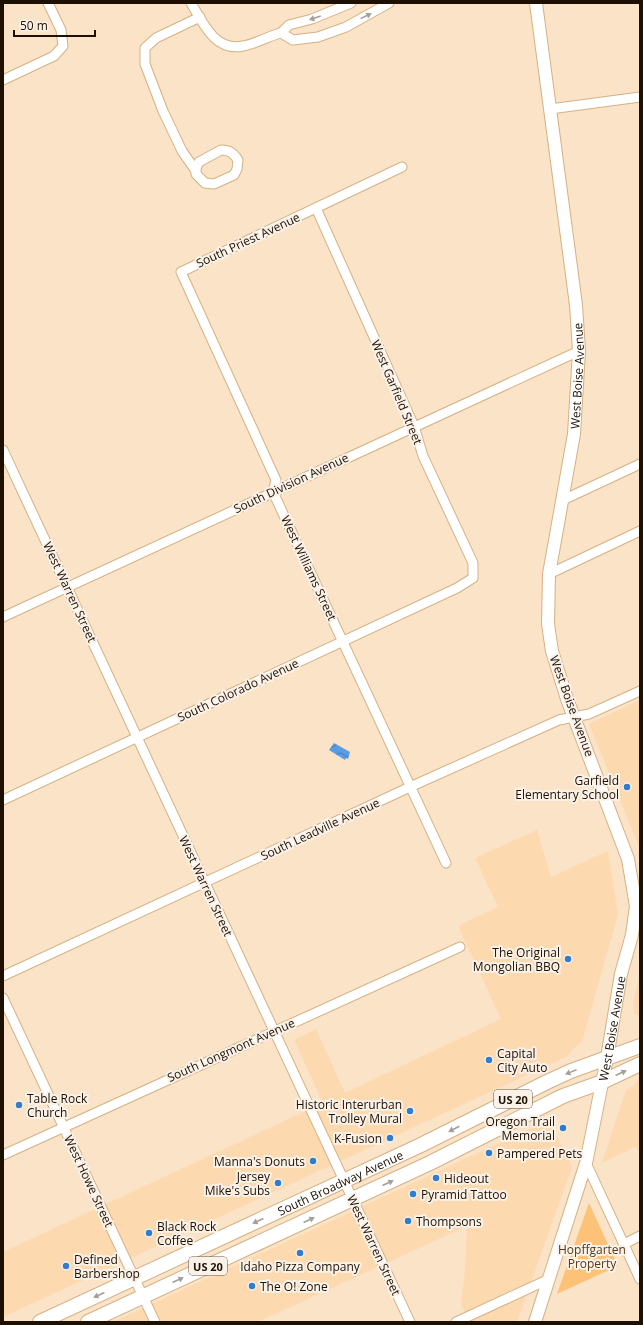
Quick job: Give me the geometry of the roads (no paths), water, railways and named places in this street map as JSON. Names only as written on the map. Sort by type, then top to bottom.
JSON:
[{"type":"main road","name":"South Broadway Avenue","points":[[40,1322],[421,1145],[547,1082],[640,1046]]},
{"type":"main road","name":"South Broadway Avenue","points":[[88,1322],[430,1163],[563,1096],[602,1082],[640,1064]]},
{"type":"street","points":[[3,80],[54,56],[63,46],[61,30],[48,3]]},
{"type":"street","points":[[191,3],[211,35],[224,46],[243,46],[281,33],[289,25],[312,19],[351,3]]},
{"type":"street","points":[[281,33],[293,40],[318,37],[346,27],[389,3]]},
{"type":"street","name":"West Boise Avenue","points":[[535,1322],[547,1280],[586,1163],[607,1058],[619,982],[633,928],[636,906],[635,890],[630,865],[622,838],[574,717],[552,651],[548,616],[549,574],[574,434],[579,351],[576,305],[536,3]]},
{"type":"street","points":[[196,172],[199,162],[221,150],[227,150],[233,153],[238,160],[237,169],[234,175],[214,184],[205,183],[200,180],[182,151],[163,111],[145,64],[145,48],[156,38],[200,17]]},
{"type":"street","points":[[550,109],[640,97]]},
{"type":"street","name":"South Priest Avenue","points":[[181,272],[402,167]]},
{"type":"street","name":"West Garfield Street","points":[[316,208],[414,426],[423,456],[473,563],[473,578]]},
{"type":"street","name":"West Williams Street","points":[[181,272],[276,480],[273,492],[446,863]]},
{"type":"street","name":"South Division Avenue","points":[[3,617],[579,351]]},
{"type":"street","name":"West Warren Street","points":[[3,450],[410,1322]]},
{"type":"street","points":[[562,500],[640,464]]},
{"type":"street","points":[[549,574],[640,531]]},
{"type":"street","name":"South Colorado Avenue","points":[[3,800],[457,588],[473,578]]},
{"type":"street","name":"South Leadville Avenue","points":[[3,976],[410,787],[560,720],[588,714],[640,691]]},
{"type":"street","name":"South Longmont Avenue","points":[[3,1155],[460,947]]},
{"type":"street","name":"West Howe Street","points":[[3,998],[155,1322]]},
{"type":"street","points":[[586,1163],[640,1279]]},
{"type":"street","points":[[624,1244],[640,1236]]},
{"type":"street","points":[[456,1322],[547,1280]]},
{"type":"water","points":[[334,743],[350,752],[348,759],[346,758],[345,760],[329,750]]},
{"type":"place","name":"Garfield Elementary School","points":[[627,787]]},
{"type":"place","name":"The Original Mongolian BBQ","points":[[568,959]]},
{"type":"place","name":"Capital City Auto","points":[[489,1060]]},
{"type":"place","name":"Table Rock Church","points":[[19,1105]]},
{"type":"place","name":"Historic Interurban Trolley Mural","points":[[410,1111]]},
{"type":"place","name":"Oregon Trail Memorial","points":[[563,1128]]},
{"type":"place","name":"K-Fusion","points":[[390,1138]]},
{"type":"place","name":"Pampered Pets","points":[[489,1153]]},
{"type":"place","name":"Manna's Donuts","points":[[313,1161]]},
{"type":"place","name":"Hideout","points":[[436,1178]]},
{"type":"place","name":"Jersey Mike's Subs","points":[[278,1183]]},
{"type":"place","name":"Pyramid Tattoo","points":[[413,1194]]},
{"type":"place","name":"Thompsons","points":[[408,1221]]},
{"type":"place","name":"Black Rock Coffee","points":[[149,1233]]},
{"type":"place","name":"Idaho Pizza Company","points":[[300,1253]]},
{"type":"place","name":"Defined Barbershop","points":[[66,1266]]},
{"type":"place","name":"The O! Zone","points":[[252,1286]]},
{"type":"park label","name":"Hopffgarten Property","points":[[592,1256]]}]
